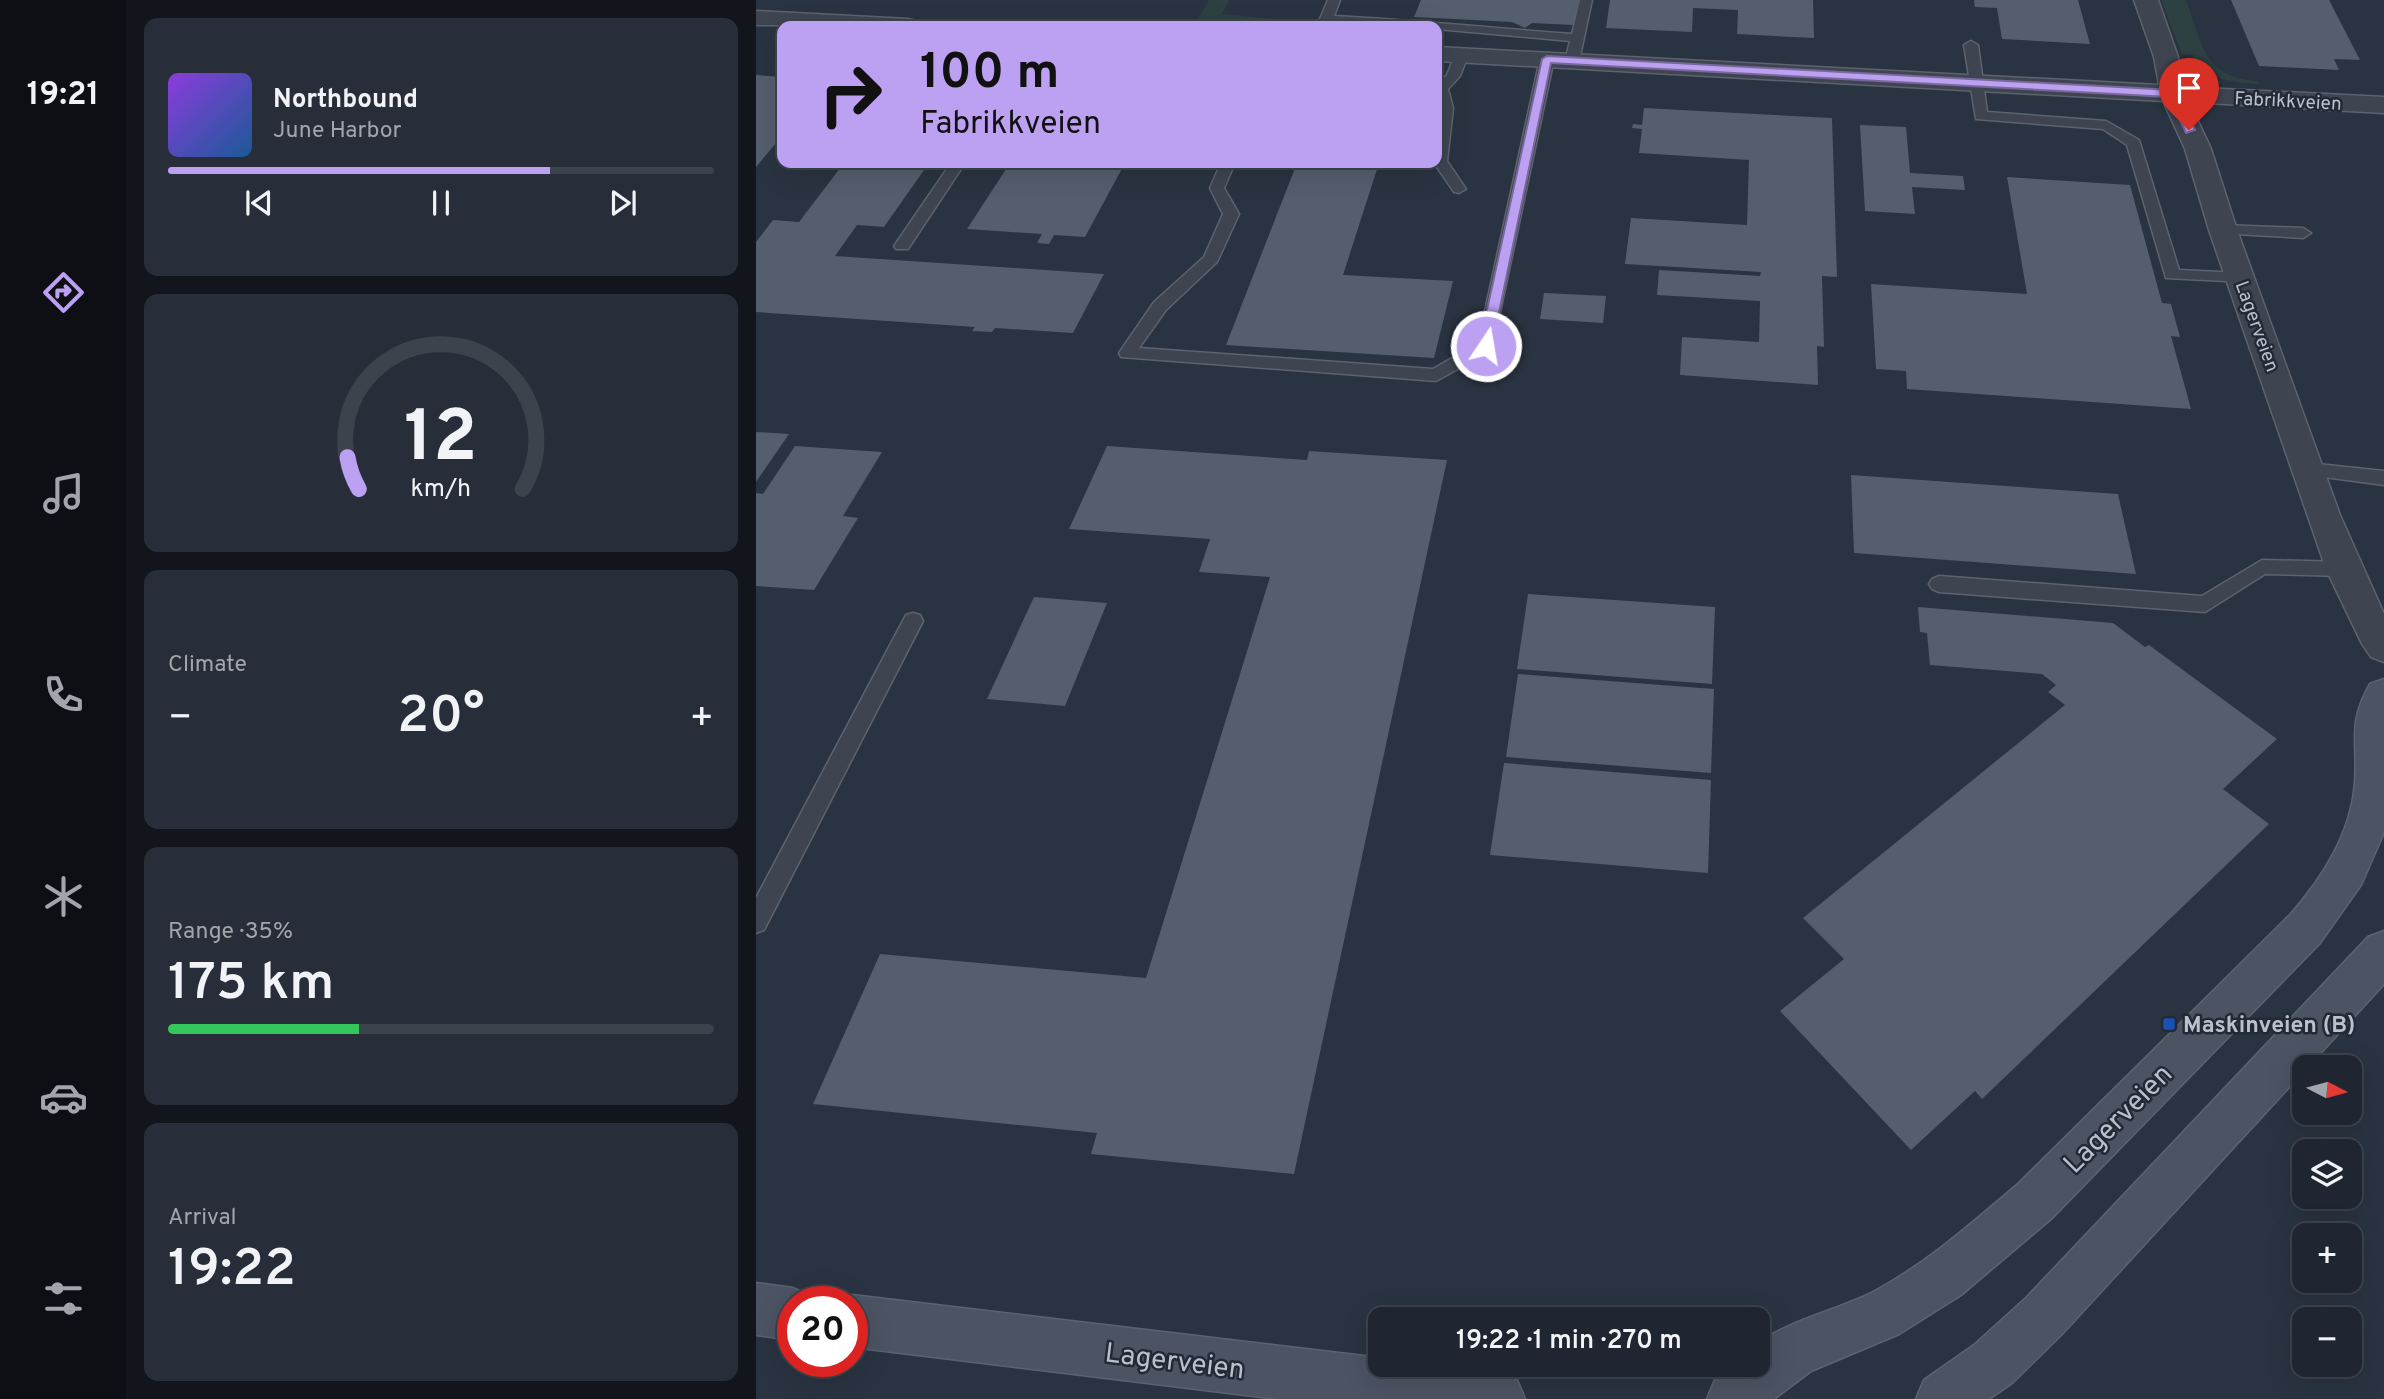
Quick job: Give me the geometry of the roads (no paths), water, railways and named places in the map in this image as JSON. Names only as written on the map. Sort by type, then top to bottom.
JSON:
[{"type":"main road","name":"Lagerveien","points":[[1734,1399],[1790,1353],[1857,1327],[1908,1301],[1993,1238],[2035,1201],[2305,929],[2331,900],[2351,867],[2366,828],[2375,781],[2371,744],[2376,706],[2384,695]]},
{"type":"main road","points":[[1943,1399],[1993,1364],[2044,1316],[2384,952]]},
{"type":"main road","points":[[756,1309],[777,1312]]},
{"type":"main road","name":"Lagerveien","points":[[868,1323],[1498,1399]]},
{"type":"street","name":"Lagerveien","points":[[2146,0],[2165,57],[2173,94],[2197,149],[2223,230],[2344,569],[2384,647]]},
{"type":"street","points":[[756,18],[790,21]]},
{"type":"street","name":"Fabrikkveien","points":[[1449,54],[1547,59],[1575,49],[1974,84],[2384,105]]},
{"type":"lane","points":[[1325,21],[1334,0]]},
{"type":"lane","points":[[1442,26],[1463,27],[1575,49],[1586,0]]},
{"type":"lane","points":[[1971,45],[1974,84],[1981,116],[2106,125],[2133,143],[2172,275],[2240,278]]},
{"type":"lane","points":[[1442,87],[1453,76],[1449,54]]},
{"type":"lane","points":[[1226,168],[1217,188],[1231,214],[1211,259],[1160,306],[1127,354],[1436,375],[1486,346],[1547,59]]},
{"type":"lane","points":[[1442,91],[1447,108],[1442,146]]},
{"type":"lane","points":[[1442,164],[1458,189]]},
{"type":"lane","points":[[902,246],[955,168]]},
{"type":"lane","points":[[2223,230],[2303,233]]},
{"type":"lane","points":[[2308,469],[2384,478]]},
{"type":"lane","points":[[1938,584],[2205,604],[2262,567],[2344,569]]},
{"type":"lane","points":[[756,922],[914,621]]},
{"type":"place","name":"Maskinveien (B)","points":[[2169,1024]]}]
